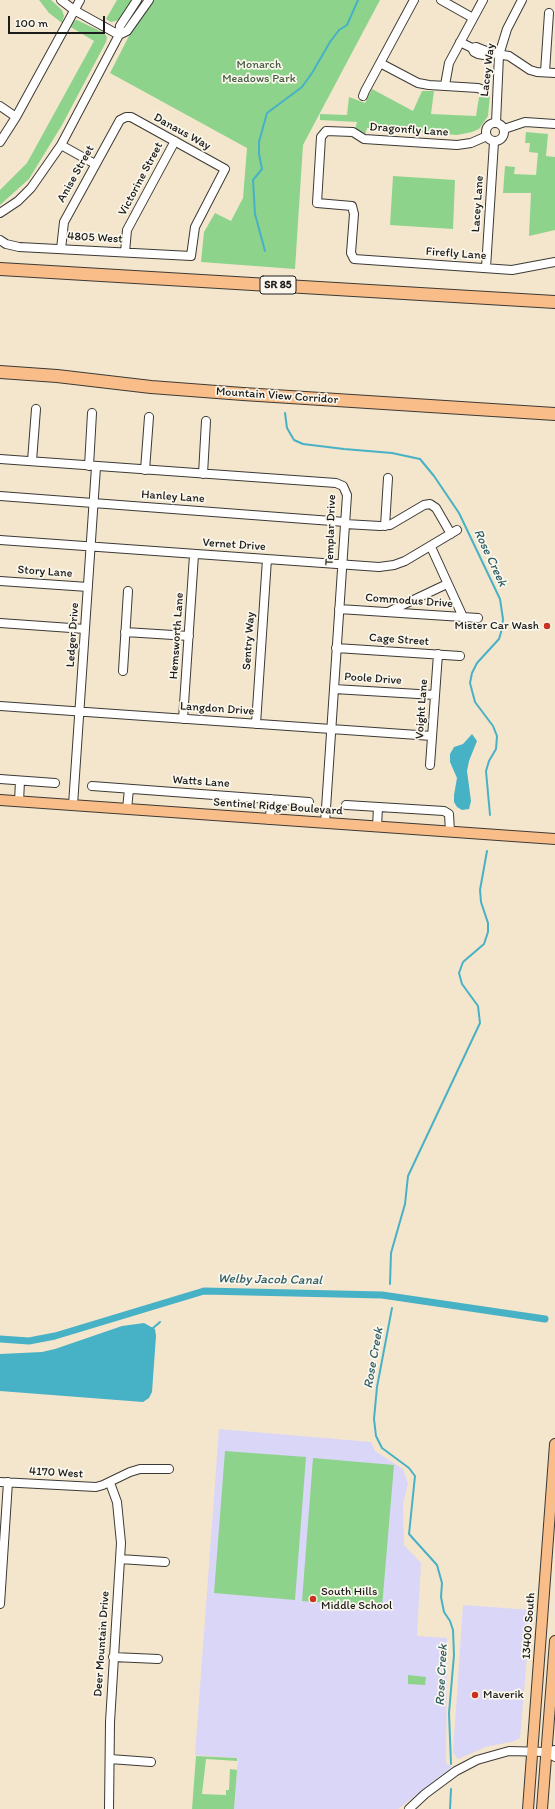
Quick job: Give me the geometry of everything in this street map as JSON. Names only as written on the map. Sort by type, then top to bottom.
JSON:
[{"type":"highway","name":"SR 85","points":[[0,269],[555,302]]},
{"type":"highway","name":"Mountain View Corridor","points":[[0,372],[57,376],[151,387],[242,394],[555,414]]},
{"type":"main road","name":"Sentinel Ridge Boulevard","points":[[0,800],[555,839]]},
{"type":"main road","name":"13400 South","points":[[528,1809],[555,1444]]},
{"type":"main road","points":[[542,1809],[552,1753],[555,1641]]},
{"type":"street","points":[[61,0],[74,10],[119,35]]},
{"type":"street","points":[[0,142],[16,117],[80,0]]},
{"type":"street","points":[[0,213],[18,201],[31,188],[61,145],[119,35],[120,26],[137,0]]},
{"type":"street","points":[[119,35],[128,30],[149,0]]},
{"type":"street","points":[[363,96],[364,91],[414,0]]},
{"type":"street","points":[[441,0],[473,18]]},
{"type":"street","points":[[444,85],[449,63],[483,0]]},
{"type":"street","name":"Lacey Way","points":[[496,123],[499,55],[507,29],[522,0]]},
{"type":"street","points":[[545,72],[549,13]]},
{"type":"street","points":[[460,42],[472,48],[476,47],[491,53],[509,56],[530,70],[555,73]]},
{"type":"street","points":[[380,63],[418,83],[478,88],[483,90]]},
{"type":"street","points":[[0,106],[16,117]]},
{"type":"street","name":"Danaus Way","points":[[126,117],[130,117],[175,141],[225,170],[195,227],[191,256]]},
{"type":"street","name":"Anise Street","points":[[61,248],[64,222],[120,120],[126,117]]},
{"type":"street","points":[[504,129],[525,122],[555,124]]},
{"type":"street","points":[[496,123],[501,125],[504,129],[502,139],[494,142],[487,136],[488,127],[496,123]]},
{"type":"street","name":"Dragonfly Lane","points":[[354,259],[351,253],[354,214],[352,206],[317,203],[316,194],[321,137],[326,131],[353,132],[364,139],[457,145],[471,143],[487,136]]},
{"type":"street","name":"Victorine Street","points":[[124,252],[127,230],[175,141]]},
{"type":"street","name":"Lacey Lane","points":[[486,268],[494,142]]},
{"type":"street","points":[[61,145],[95,164]]},
{"type":"street","name":"4805 West","points":[[0,240],[6,244],[19,247],[191,256]]},
{"type":"street","name":"Firefly Lane","points":[[354,259],[512,270],[555,262]]},
{"type":"street","points":[[32,461],[36,409]]},
{"type":"street","name":"Ledger Drive","points":[[73,805],[94,503],[92,413]]},
{"type":"street","points":[[145,470],[149,417]]},
{"type":"street","points":[[203,474],[206,421]]},
{"type":"street","name":"Templar Drive","points":[[0,459],[339,483],[344,488],[346,493],[345,523],[325,823]]},
{"type":"street","points":[[385,526],[388,478]]},
{"type":"street","name":"Hanley Lane","points":[[0,496],[385,526],[398,521],[424,505],[430,504],[436,508],[454,532]]},
{"type":"street","name":"Vernet Drive","points":[[0,540],[379,567],[394,565],[411,559],[454,532]]},
{"type":"street","points":[[431,546],[463,617]]},
{"type":"street","name":"Hemsworth Lane","points":[[183,719],[194,555]]},
{"type":"street","name":"Sentry Way","points":[[256,724],[267,559]]},
{"type":"street","name":"Story Lane","points":[[0,581],[88,587]]},
{"type":"street","points":[[388,612],[447,584]]},
{"type":"street","points":[[123,671],[128,591]]},
{"type":"street","name":"Commodus Drive","points":[[339,609],[478,618]]},
{"type":"street","points":[[0,623],[85,629]]},
{"type":"street","points":[[125,632],[189,636]]},
{"type":"street","name":"Cage Street","points":[[336,648],[460,656]]},
{"type":"street","name":"Voight Lane","points":[[430,765],[438,654]]},
{"type":"street","name":"Poole Drive","points":[[334,689],[435,695]]},
{"type":"street","name":"Langdon Drive","points":[[0,706],[432,736]]},
{"type":"street","points":[[0,779],[55,783]]},
{"type":"street","points":[[19,802],[20,781]]},
{"type":"street","name":"Watts Lane","points":[[92,786],[309,802]]},
{"type":"street","points":[[127,809],[129,789]]},
{"type":"street","points":[[270,820],[271,799]]},
{"type":"street","points":[[346,805],[444,812],[449,814],[450,832]]},
{"type":"street","points":[[377,827],[378,807]]},
{"type":"street","name":"4170 West","points":[[4,1482],[88,1487],[110,1483],[130,1472],[140,1469],[169,1469]]},
{"type":"street","points":[[0,1604],[4,1482]]},
{"type":"street","name":"Deer Mountain Drive","points":[[109,1809],[110,1722],[120,1559],[120,1515],[114,1490],[110,1483]]},
{"type":"street","points":[[120,1559],[165,1562]]},
{"type":"street","points":[[113,1656],[158,1660]]},
{"type":"street","points":[[409,1809],[441,1782],[467,1764],[499,1753],[521,1750],[552,1753]]},
{"type":"street","points":[[110,1759],[151,1762]]},
{"type":"shaded area","name":"South Hills Middle School","points":[[219,1429],[371,1442],[375,1451],[403,1469],[408,1483],[403,1505],[404,1545],[421,1563],[417,1636],[447,1638],[446,1763],[452,1767],[398,1809],[234,1809],[238,1758],[195,1755]]},
{"type":"shaded area","points":[[463,1605],[531,1610],[520,1738],[515,1741],[486,1747],[458,1759],[453,1753]]},
{"type":"green space","points":[[39,0],[51,0],[62,10],[64,16],[62,23],[49,13]]},
{"type":"green space","points":[[117,0],[132,0],[119,20],[111,22],[106,19]]},
{"type":"green space","name":"Monarch Meadows Park","points":[[154,0],[380,0],[303,145],[295,269],[201,262],[204,232],[215,213],[231,221],[243,198],[247,148],[110,73],[130,34]]},
{"type":"green space","points":[[77,20],[104,33],[107,37],[106,42],[62,125],[29,179],[0,205],[0,190],[27,163],[94,41],[69,26],[73,21]]},
{"type":"green space","points":[[372,89],[413,111],[422,91],[434,91],[431,114],[476,116],[479,97],[490,95],[488,116],[479,129],[457,135],[367,128],[365,135],[355,130],[357,122],[320,120],[320,114],[347,115],[349,97],[365,103]]},
{"type":"green space","points":[[526,132],[548,134],[546,156],[555,157],[555,230],[529,236],[531,193],[503,193],[505,166],[515,167],[514,174],[536,175],[538,153],[529,152],[530,143],[525,143]]},
{"type":"green space","points":[[393,176],[455,180],[453,229],[390,225]]},
{"type":"green space","points":[[225,1451],[306,1457],[295,1600],[214,1593]]},
{"type":"green space","points":[[313,1458],[394,1465],[382,1607],[302,1601]]},
{"type":"green space","points":[[408,1675],[426,1677],[425,1685],[408,1684]]},
{"type":"green space","points":[[196,1756],[237,1758],[237,1761],[206,1759],[202,1794],[226,1795],[226,1790],[229,1790],[230,1769],[237,1770],[234,1809],[192,1809]]},
{"type":"water","points":[[472,734],[477,741],[469,761],[467,771],[471,801],[469,809],[462,810],[457,807],[454,802],[457,778],[450,762],[450,754],[454,747],[463,744]]},
{"type":"water","points":[[144,1323],[155,1329],[156,1336],[152,1392],[149,1398],[143,1402],[0,1391],[0,1354],[42,1352],[122,1326]]},
{"type":"waterway","name":"Rose Creek","points":[[265,251],[255,214],[253,180],[262,169],[259,154],[259,142],[267,113],[302,87],[330,42],[339,30],[347,25],[358,0]]},
{"type":"waterway","name":"Rose Creek","points":[[285,413],[287,428],[294,440],[303,444],[392,453],[420,459],[434,476],[459,513],[500,599],[503,619],[499,639],[477,663],[472,673],[470,683],[475,702],[493,726],[497,736],[496,749],[489,761],[486,771],[490,815]]},
{"type":"waterway","name":"Rose Creek","points":[[390,1284],[391,1253],[405,1204],[408,1176],[480,1023],[478,1006],[462,984],[459,973],[463,962],[484,944],[488,932],[488,923],[481,902],[480,890],[487,851]]},
{"type":"waterway","name":"Welby Jacob Canal","points":[[0,1339],[29,1341],[55,1336],[204,1291],[382,1295],[545,1319]]},
{"type":"waterway","name":"Rose Creek","points":[[392,1308],[377,1387],[374,1419],[376,1436],[382,1448],[409,1468],[415,1476],[409,1534],[437,1565],[442,1583],[441,1597],[444,1612],[450,1621],[453,1630],[454,1655],[449,1713],[451,1764]]},
{"type":"waterway","points":[[152,1329],[160,1322]]},
{"type":"waterway","name":"Rose Creek","points":[[450,1809],[451,1789]]},
{"type":"place","name":"Mister Car Wash","points":[[547,626]]},
{"type":"place","name":"South Hills Middle School","points":[[313,1599]]},
{"type":"place","name":"Maverik","points":[[475,1695]]}]
